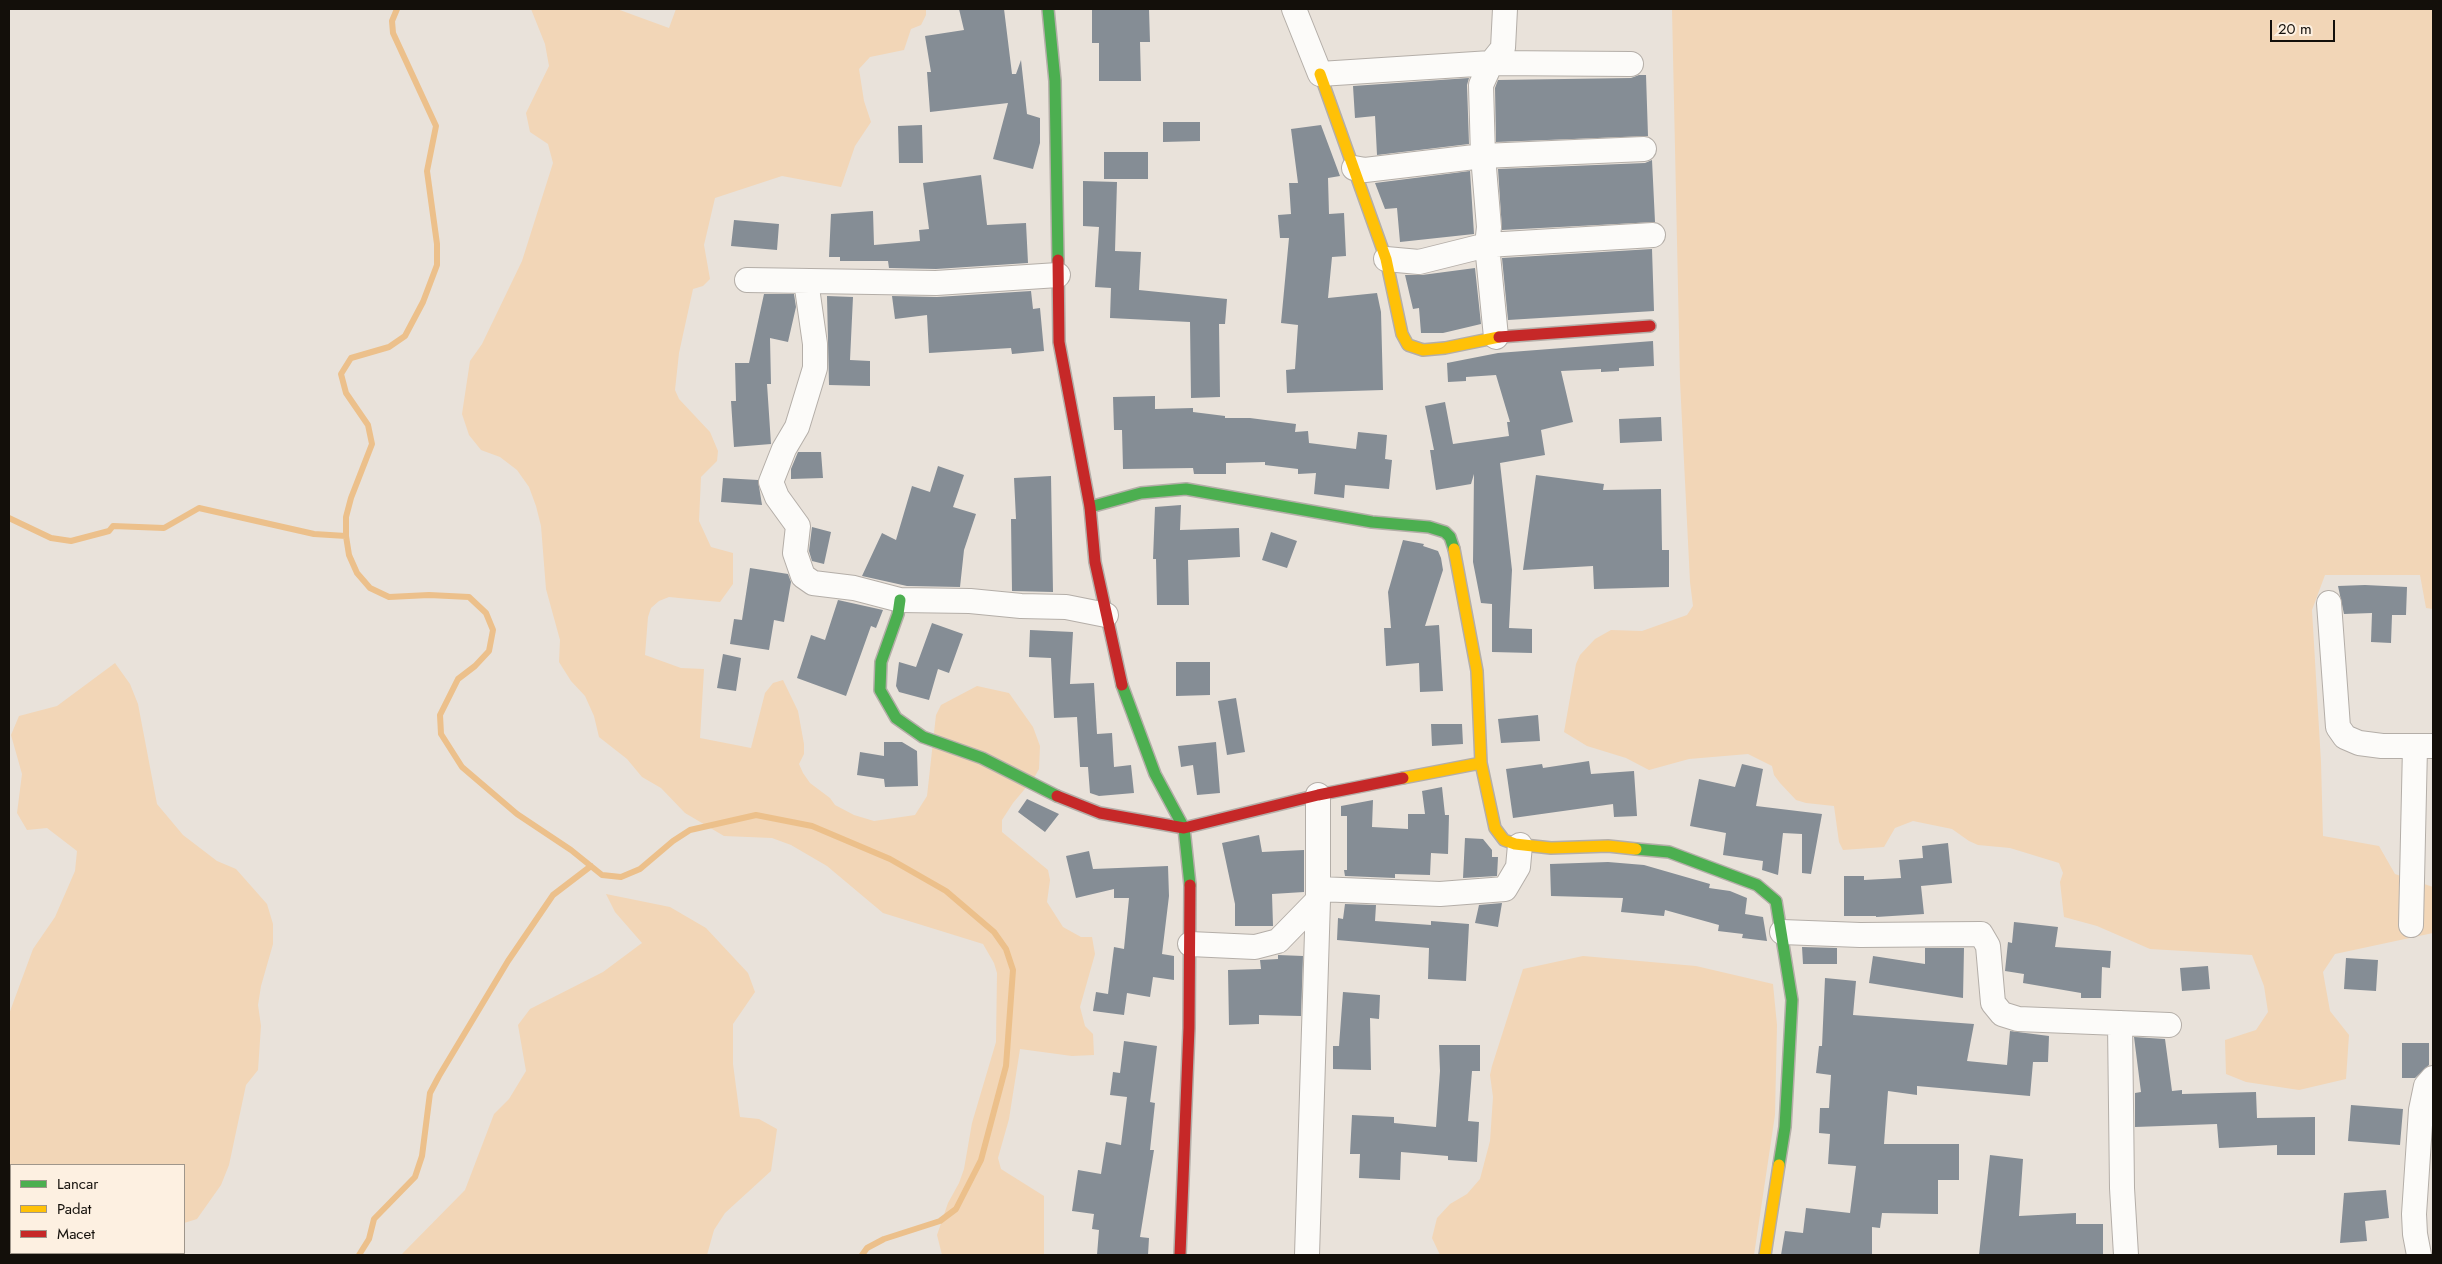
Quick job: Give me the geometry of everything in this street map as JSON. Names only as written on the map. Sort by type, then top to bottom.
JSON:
[{"type":"street","points":[[1048,9],[1055,81],[1058,342],[1090,507],[1095,562],[1122,684],[1155,774],[1184,828],[1191,899],[1189,1028],[1180,1255]]},
{"type":"street","points":[[1294,9],[1320,74],[1386,259],[1402,334],[1408,345],[1423,350],[1445,348],[1496,336],[1650,326]]},
{"type":"street","points":[[1496,336],[1486,245],[1490,227],[1483,156],[1481,85],[1491,63],[1503,48],[1505,9]]},
{"type":"street","points":[[1320,74],[1491,63],[1631,64]]},
{"type":"street","points":[[1354,168],[1365,170],[1483,156],[1644,150]]},
{"type":"street","points":[[1386,259],[1419,262],[1486,245],[1653,235]]},
{"type":"street","points":[[746,280],[936,283],[1058,275]]},
{"type":"street","points":[[806,281],[815,368],[797,427],[772,475],[773,490],[798,526],[795,553],[800,571],[808,581],[854,588],[900,600],[970,601],[1066,608],[1106,615]]},
{"type":"street","points":[[1090,507],[1142,492],[1186,489],[1372,522],[1429,527],[1445,532],[1453,542],[1477,670],[1481,763],[1495,828],[1504,840],[1520,845],[1551,848],[1608,846],[1669,852],[1765,890],[1776,901],[1792,1000],[1785,1127],[1765,1255]]},
{"type":"street","points":[[900,600],[898,614],[881,662],[880,690],[896,718],[923,737],[982,758],[1010,774],[1074,804],[1100,813],[1184,828],[1318,795],[1481,763]]},
{"type":"street","points":[[2329,603],[2338,727],[2345,737],[2359,743],[2424,746],[2411,925]]},
{"type":"street","points":[[1307,1255],[1318,895],[1318,795]]},
{"type":"street","points":[[1190,944],[1255,947],[1278,941],[1318,895],[1440,894],[1504,889],[1518,867],[1520,845]]},
{"type":"street","points":[[1782,932],[1878,935],[1981,934],[1988,946],[1993,1003],[2002,1014],[2018,1019],[2169,1025]]},
{"type":"street","points":[[2120,1023],[2122,1188],[2126,1255]]},
{"type":"street","points":[[2418,1255],[2414,1214],[2421,1110],[2426,1086],[2433,1078]]},
{"type":"shaded area","points":[[531,9],[617,9],[669,28],[676,9],[926,9],[926,15],[921,25],[911,29],[904,50],[870,57],[859,69],[864,101],[871,122],[855,146],[841,187],[782,176],[715,198],[704,245],[710,279],[703,286],[693,289],[679,353],[675,390],[679,399],[710,432],[718,451],[717,461],[701,477],[699,521],[711,547],[733,553],[733,584],[720,602],[669,597],[659,601],[651,608],[648,617],[645,655],[681,668],[704,669],[700,738],[751,748],[765,693],[773,683],[783,680],[798,711],[804,744],[804,754],[799,764],[803,773],[810,783],[830,798],[835,805],[854,815],[874,821],[915,815],[927,796],[936,715],[941,705],[977,686],[1009,693],[1033,727],[1040,746],[1039,769],[1002,820],[1002,832],[1048,870],[1050,880],[1047,902],[1063,927],[1081,937],[1092,937],[1095,954],[1080,1007],[1085,1026],[1093,1034],[1094,1055],[1072,1056],[1020,1049],[1009,1119],[998,1158],[1001,1169],[1044,1196],[1044,1255],[942,1255],[937,1235],[948,1203],[964,1169],[972,1123],[996,1042],[997,973],[994,963],[983,944],[883,913],[827,866],[791,845],[772,838],[724,836],[685,813],[661,788],[642,777],[627,759],[599,737],[594,716],[585,696],[571,681],[559,662],[560,640],[546,589],[541,526],[529,487],[517,470],[500,457],[481,450],[469,435],[462,414],[470,361],[482,344],[522,261],[553,163],[548,144],[530,132],[526,113],[549,66],[545,44]]},
{"type":"shaded area","points":[[1672,9],[2433,9],[2433,609],[2426,608],[2420,575],[2325,575],[2312,610],[2321,762],[2323,836],[2379,846],[2395,874],[2433,887],[2433,933],[2335,954],[2323,972],[2330,1011],[2349,1035],[2346,1079],[2299,1090],[2246,1082],[2226,1074],[2225,1040],[2256,1030],[2268,1012],[2264,986],[2252,955],[2150,949],[2097,926],[2064,917],[2060,882],[2063,873],[2059,863],[2010,848],[1978,845],[1952,829],[1913,821],[1895,828],[1884,847],[1843,850],[1839,842],[1834,806],[1796,800],[1774,775],[1772,766],[1748,754],[1689,759],[1649,770],[1626,758],[1587,746],[1564,732],[1576,664],[1580,655],[1595,639],[1611,630],[1642,631],[1687,615],[1693,606],[1690,582],[1680,381]]},
{"type":"shaded area","points":[[115,663],[130,684],[138,704],[157,804],[183,835],[217,861],[236,869],[267,904],[273,924],[273,944],[261,986],[258,1005],[261,1026],[258,1070],[246,1085],[229,1165],[221,1185],[197,1219],[185,1223],[185,1164],[10,1164],[10,1254],[124,1254],[122,1255],[9,1255],[9,1014],[33,949],[55,917],[75,871],[77,851],[47,828],[27,830],[17,813],[22,774],[11,735],[19,716],[57,706]]},
{"type":"shaded area","points":[[606,894],[670,907],[706,928],[748,973],[755,992],[733,1024],[733,1064],[740,1117],[759,1119],[777,1129],[771,1171],[725,1213],[714,1230],[707,1255],[401,1255],[465,1190],[494,1114],[509,1099],[526,1071],[518,1025],[530,1009],[603,972],[642,943],[615,912]]},
{"type":"shaded area","points":[[1583,956],[1696,966],[1773,984],[1777,1025],[1775,1115],[1754,1255],[1440,1255],[1432,1238],[1437,1218],[1450,1204],[1467,1194],[1480,1179],[1490,1141],[1493,1097],[1490,1075],[1523,969]]},
{"type":"building","points":[[959,9],[1004,9],[1012,74],[1016,74],[1021,60],[1027,114],[1040,118],[1040,143],[1033,169],[993,159],[1008,103],[930,112],[927,72],[931,72],[925,36],[964,30]]},
{"type":"building","points":[[1092,9],[1149,9],[1150,42],[1140,42],[1141,81],[1099,81],[1099,43],[1092,43]]},
{"type":"building","points":[[1646,75],[1648,136],[1496,142],[1495,88],[1498,80],[1631,78]]},
{"type":"building","points":[[1469,78],[1467,85],[1469,144],[1377,155],[1375,116],[1355,118],[1353,86]]},
{"type":"building","points":[[1163,122],[1200,122],[1200,141],[1163,142]]},
{"type":"building","points":[[922,125],[923,163],[899,163],[898,126]]},
{"type":"building","points":[[1321,125],[1340,176],[1328,178],[1329,214],[1344,213],[1346,256],[1332,257],[1328,298],[1377,293],[1381,312],[1383,390],[1287,393],[1286,370],[1295,369],[1298,325],[1281,323],[1289,238],[1280,238],[1278,215],[1291,214],[1289,183],[1298,183],[1291,129]]},
{"type":"building","points":[[1104,152],[1148,152],[1148,179],[1104,179]]},
{"type":"building","points":[[1652,160],[1655,222],[1502,230],[1498,169],[1645,163]]},
{"type":"building","points":[[1470,171],[1474,234],[1400,242],[1397,208],[1385,209],[1375,183]]},
{"type":"building","points":[[981,175],[987,225],[1026,223],[1028,263],[936,269],[889,268],[888,261],[840,261],[840,257],[829,257],[831,214],[873,211],[874,245],[920,241],[919,230],[929,229],[923,183]]},
{"type":"building","points":[[1083,181],[1117,182],[1115,251],[1141,252],[1139,290],[1227,299],[1225,324],[1219,324],[1220,397],[1191,398],[1190,322],[1110,318],[1111,288],[1095,287],[1099,227],[1083,226]]},
{"type":"building","points":[[734,220],[779,224],[777,250],[731,246]]},
{"type":"building","points":[[1652,249],[1654,311],[1508,320],[1502,258]]},
{"type":"building","points":[[1475,268],[1481,324],[1443,333],[1421,333],[1419,308],[1413,309],[1405,275],[1422,275]]},
{"type":"building","points":[[1031,291],[1033,309],[1040,308],[1044,351],[1012,354],[1011,348],[929,353],[927,315],[895,319],[892,296],[937,297]]},
{"type":"building","points":[[764,294],[794,294],[796,307],[788,342],[770,338],[771,384],[767,384],[771,444],[734,447],[731,401],[736,401],[735,363],[749,363]]},
{"type":"building","points":[[827,296],[853,297],[850,360],[870,361],[870,386],[829,385]]},
{"type":"building","points":[[1653,341],[1654,366],[1619,368],[1619,371],[1601,372],[1601,369],[1561,371],[1573,422],[1541,430],[1545,455],[1500,463],[1512,570],[1509,628],[1532,629],[1532,653],[1492,652],[1492,604],[1481,603],[1473,562],[1474,474],[1471,484],[1436,490],[1430,450],[1434,450],[1425,406],[1445,402],[1453,444],[1509,436],[1507,422],[1510,422],[1496,375],[1466,377],[1466,381],[1448,382],[1447,363],[1498,353]]},
{"type":"building","points":[[1155,396],[1155,409],[1193,408],[1193,412],[1225,416],[1225,418],[1250,418],[1296,424],[1295,432],[1308,431],[1309,443],[1356,449],[1358,432],[1387,435],[1385,459],[1392,460],[1389,489],[1345,485],[1344,498],[1314,494],[1316,473],[1298,474],[1298,469],[1265,465],[1265,462],[1226,463],[1226,474],[1194,474],[1193,468],[1123,469],[1122,430],[1114,430],[1113,397]]},
{"type":"building","points":[[1661,417],[1662,441],[1620,443],[1619,419]]},
{"type":"building","points":[[798,452],[821,452],[823,478],[791,479],[791,469]]},
{"type":"building","points":[[938,466],[964,475],[953,507],[976,514],[964,550],[960,587],[907,586],[862,576],[882,533],[896,540],[912,486],[930,492]]},
{"type":"building","points":[[1536,475],[1604,484],[1603,490],[1661,489],[1662,550],[1669,550],[1669,587],[1594,589],[1593,566],[1523,570]]},
{"type":"building","points":[[1051,476],[1053,592],[1012,591],[1011,519],[1016,519],[1014,478]]},
{"type":"building","points":[[723,478],[758,480],[762,505],[721,502]]},
{"type":"building","points":[[1181,505],[1180,530],[1239,528],[1240,557],[1188,560],[1189,605],[1157,605],[1156,559],[1153,559],[1155,507]]},
{"type":"building","points":[[812,527],[831,532],[824,564],[812,561],[809,551]]},
{"type":"building","points":[[1271,532],[1297,541],[1287,568],[1262,560]]},
{"type":"building","points":[[1403,540],[1424,544],[1423,546],[1438,551],[1441,558],[1443,570],[1425,626],[1439,625],[1443,691],[1420,692],[1419,663],[1386,666],[1384,628],[1391,628],[1388,592]]},
{"type":"building","points":[[750,568],[788,574],[791,582],[784,622],[774,620],[769,650],[730,644],[734,619],[742,620]]},
{"type":"building","points":[[2338,586],[2407,587],[2406,615],[2392,615],[2391,643],[2371,642],[2372,613],[2344,614]]},
{"type":"building","points":[[838,600],[883,610],[876,628],[871,626],[846,696],[797,678],[811,635],[825,640]]},
{"type":"building","points":[[932,623],[963,634],[949,673],[938,669],[929,700],[899,692],[896,686],[899,662],[916,667]]},
{"type":"building","points":[[1030,630],[1073,632],[1070,684],[1094,683],[1097,734],[1112,733],[1114,767],[1131,765],[1134,793],[1099,796],[1090,793],[1088,767],[1080,767],[1077,717],[1054,718],[1051,658],[1029,657]]},
{"type":"building","points":[[723,654],[741,658],[736,691],[717,688]]},
{"type":"building","points":[[1176,662],[1210,662],[1210,695],[1176,696]]},
{"type":"building","points":[[1236,698],[1245,752],[1227,755],[1218,701]]},
{"type":"building","points":[[1538,715],[1540,741],[1501,743],[1498,719]]},
{"type":"building","points":[[1431,724],[1462,724],[1463,744],[1432,746]]},
{"type":"building","points":[[884,742],[902,742],[917,751],[918,786],[885,787],[884,779],[857,775],[860,752],[884,756]]},
{"type":"building","points":[[1216,742],[1220,793],[1197,795],[1193,765],[1181,767],[1178,746]]},
{"type":"building","points":[[1589,761],[1591,774],[1634,771],[1637,816],[1614,817],[1613,804],[1513,818],[1506,769],[1542,764],[1543,768]]},
{"type":"building","points":[[1742,764],[1763,769],[1756,806],[1822,814],[1811,874],[1802,873],[1802,834],[1783,833],[1778,875],[1762,870],[1763,861],[1723,855],[1726,833],[1690,826],[1699,779],[1735,787]]},
{"type":"building","points":[[1442,787],[1445,815],[1449,815],[1448,854],[1431,853],[1430,875],[1395,874],[1395,878],[1345,876],[1344,870],[1347,870],[1347,816],[1341,816],[1341,806],[1373,800],[1372,827],[1408,829],[1408,814],[1425,814],[1422,791]]},
{"type":"building","points":[[1027,799],[1059,814],[1045,832],[1018,812]]},
{"type":"building","points":[[1259,835],[1262,852],[1304,850],[1304,892],[1272,894],[1273,926],[1235,926],[1235,904],[1222,843]]},
{"type":"building","points":[[1465,838],[1483,839],[1492,850],[1492,857],[1498,857],[1497,876],[1463,878]]},
{"type":"building","points":[[1948,843],[1952,883],[1921,886],[1924,914],[1876,917],[1844,916],[1844,876],[1864,876],[1864,880],[1901,878],[1899,860],[1923,858],[1922,846]]},
{"type":"building","points":[[1089,851],[1093,869],[1168,866],[1169,896],[1162,954],[1174,956],[1174,980],[1153,977],[1150,997],[1127,993],[1124,1015],[1093,1011],[1096,992],[1108,994],[1114,947],[1124,949],[1129,898],[1114,898],[1114,889],[1076,898],[1066,856]]},
{"type":"building","points":[[1608,862],[1644,865],[1710,884],[1709,888],[1730,891],[1747,898],[1745,914],[1763,917],[1767,941],[1742,938],[1743,934],[1718,931],[1719,925],[1665,910],[1664,916],[1621,912],[1623,898],[1551,896],[1550,864]]},
{"type":"building","points":[[1502,903],[1498,927],[1475,923],[1479,905]]},
{"type":"building","points":[[1345,904],[1376,905],[1375,921],[1431,925],[1431,921],[1469,924],[1466,981],[1428,979],[1429,948],[1337,940],[1338,918],[1343,919]]},
{"type":"building","points":[[2014,922],[2058,927],[2055,947],[2111,951],[2110,968],[2102,967],[2101,998],[2081,998],[2081,993],[2023,983],[2024,974],[2005,971],[2008,942],[2012,943]]},
{"type":"building","points":[[1802,947],[1837,948],[1837,964],[1803,964]]},
{"type":"building","points":[[1925,948],[1964,948],[1963,998],[1869,983],[1873,956],[1925,964]]},
{"type":"building","points":[[1278,955],[1303,956],[1301,1016],[1259,1015],[1259,1024],[1229,1025],[1228,970],[1261,969],[1260,960],[1278,959]]},
{"type":"building","points":[[2346,958],[2378,960],[2376,991],[2344,989]]},
{"type":"building","points":[[2208,966],[2210,989],[2182,991],[2180,968]]},
{"type":"building","points":[[1825,978],[1856,981],[1853,1015],[1974,1024],[1967,1061],[2007,1065],[2010,1031],[2049,1036],[2048,1062],[2033,1062],[2030,1096],[1917,1086],[1917,1095],[1888,1091],[1884,1144],[1959,1144],[1959,1180],[1938,1180],[1938,1214],[1882,1213],[1880,1228],[1872,1227],[1872,1255],[1781,1255],[1785,1231],[1803,1233],[1806,1208],[1850,1213],[1856,1166],[1828,1164],[1830,1134],[1819,1133],[1820,1108],[1829,1108],[1831,1075],[1816,1073],[1819,1046],[1822,1046]]},
{"type":"building","points":[[1343,992],[1380,995],[1379,1019],[1370,1018],[1371,1070],[1333,1069],[1333,1046],[1339,1046]]},
{"type":"building","points":[[2134,1037],[2165,1039],[2172,1091],[2182,1090],[2182,1094],[2256,1092],[2257,1118],[2315,1117],[2315,1155],[2277,1155],[2277,1145],[2219,1148],[2217,1124],[2135,1127],[2135,1093],[2141,1092]]},
{"type":"building","points":[[1124,1041],[1157,1046],[1150,1102],[1155,1103],[1150,1150],[1154,1150],[1140,1237],[1149,1238],[1148,1255],[1097,1255],[1099,1230],[1092,1229],[1094,1214],[1072,1211],[1078,1170],[1101,1174],[1106,1142],[1121,1145],[1127,1097],[1110,1095],[1113,1072],[1120,1073]]},
{"type":"building","points":[[2402,1043],[2429,1043],[2429,1065],[2415,1078],[2402,1078]]},
{"type":"building","points":[[1439,1045],[1480,1045],[1480,1071],[1472,1071],[1468,1121],[1479,1122],[1477,1162],[1448,1160],[1448,1156],[1401,1152],[1400,1180],[1359,1178],[1360,1154],[1350,1154],[1352,1115],[1394,1117],[1394,1123],[1436,1127],[1440,1071]]},
{"type":"building","points":[[2351,1105],[2403,1109],[2400,1145],[2348,1141]]},
{"type":"building","points":[[1990,1155],[2023,1159],[2019,1216],[2076,1213],[2076,1224],[2103,1224],[2103,1255],[1979,1255]]},
{"type":"building","points":[[2386,1190],[2389,1218],[2365,1221],[2367,1241],[2340,1243],[2344,1193]]},
{"type":"waterway","points":[[397,9],[392,21],[393,33],[436,126],[427,171],[437,244],[437,265],[423,302],[405,336],[389,347],[351,358],[341,374],[346,393],[368,425],[372,444],[351,498],[346,517],[346,536],[349,555],[357,573],[370,588],[389,597],[429,595],[469,597],[486,613],[493,630],[489,651],[475,666],[458,679],[440,715],[441,734],[462,767],[517,814],[571,850],[602,875],[621,877],[640,869],[673,841],[690,830],[756,815],[812,826],[890,859],[946,891],[994,932],[1006,949],[1013,970],[1006,1066],[981,1160],[956,1209],[940,1221],[884,1239],[867,1248],[862,1255]]},
{"type":"waterway","points":[[9,518],[51,538],[71,541],[109,531],[113,526],[164,528],[199,508],[314,534],[346,536]]},
{"type":"waterway","points":[[359,1255],[369,1239],[374,1219],[415,1177],[422,1156],[430,1093],[439,1076],[508,961],[553,895],[591,866]]},
{"type":"traffic: fast","points":[[1048,9],[1055,81],[1058,260]]},
{"type":"traffic: fast","points":[[1090,507],[1141,493],[1186,489],[1372,522],[1429,527],[1445,532],[1450,537],[1454,549]]},
{"type":"traffic: fast","points":[[900,600],[898,614],[881,662],[880,690],[896,718],[923,737],[982,758],[1057,796]]},
{"type":"traffic: fast","points":[[1122,685],[1155,774],[1184,828],[1190,885]]},
{"type":"traffic: fast","points":[[1636,849],[1669,852],[1757,885],[1776,901],[1792,1000],[1785,1127],[1779,1165]]},
{"type":"traffic: slow","points":[[1320,74],[1386,259],[1402,334],[1408,345],[1423,350],[1445,348],[1499,337]]},
{"type":"traffic: slow","points":[[1454,549],[1477,671],[1481,763],[1495,828],[1504,840],[1515,844],[1551,848],[1608,846],[1636,849]]},
{"type":"traffic: slow","points":[[1403,778],[1481,763]]},
{"type":"traffic: slow","points":[[1765,1255],[1779,1165]]},
{"type":"traffic: jam","points":[[1058,260],[1059,342],[1090,507],[1095,562],[1122,685]]},
{"type":"traffic: jam","points":[[1499,337],[1650,326]]},
{"type":"traffic: jam","points":[[1057,796],[1100,813],[1184,828],[1318,795],[1403,778]]},
{"type":"traffic: jam","points":[[1180,1255],[1189,1028],[1190,885]]}]
